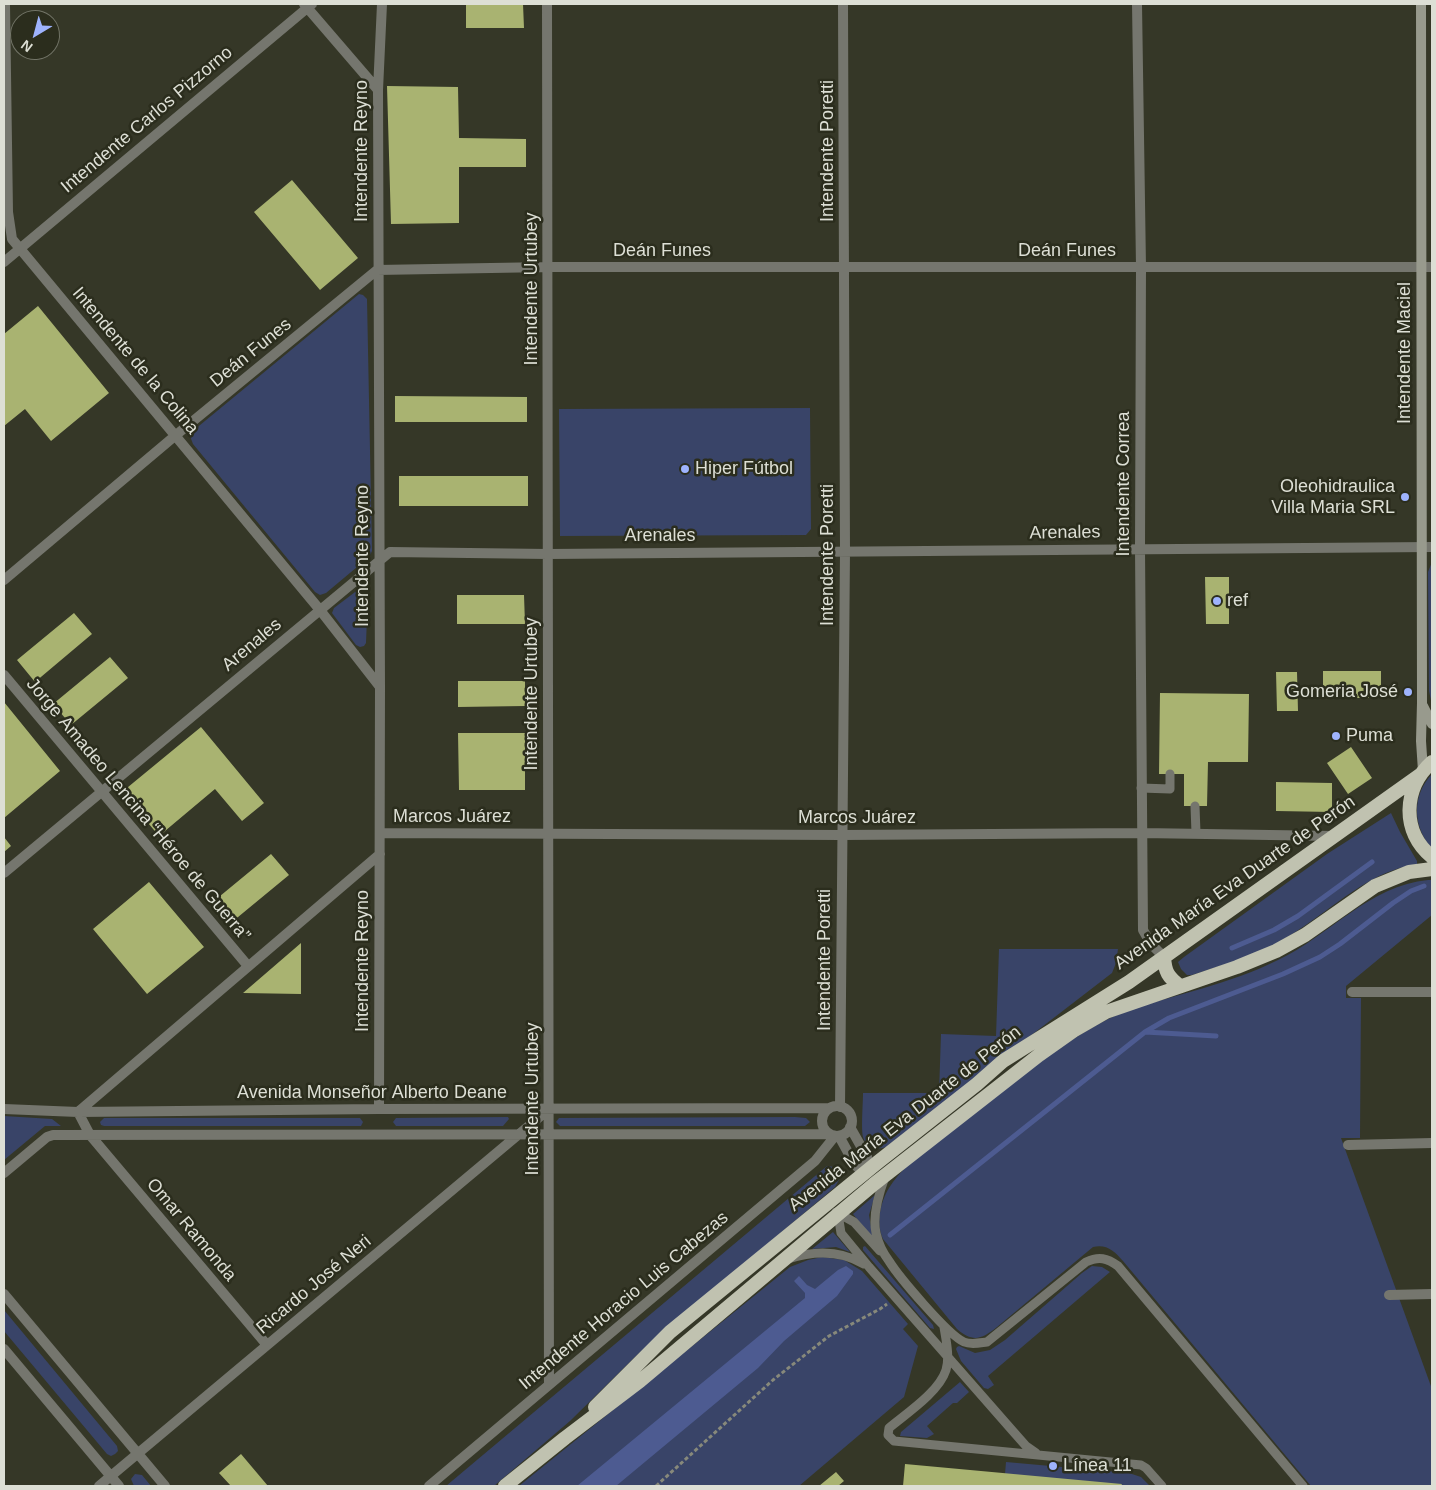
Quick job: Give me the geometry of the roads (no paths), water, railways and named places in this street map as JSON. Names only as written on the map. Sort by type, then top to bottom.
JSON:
[{"type":"highway","name":"Avenida María Eva Duarte de Perón","points":[[565,1438],[666,1335],[1014,1053],[1129,982],[1394,794],[1425,769]]},
{"type":"highway","points":[[1425,769],[1411,794],[1409,815],[1414,836],[1432,857]]},
{"type":"highway","name":"Avenida María Eva Duarte de Perón","points":[[505,1486],[640,1381],[874,1184],[1039,1055],[1073,1031],[1106,1012],[1250,962],[1276,951],[1305,935],[1375,886],[1409,872],[1432,869]]},
{"type":"highway","points":[[1164,957],[1165,970],[1171,979],[1180,986]]},
{"type":"highway","points":[[864,1173],[874,1184]]},
{"type":"main road","name":"Intendente Maciel","points":[[1421,4],[1427,267],[1421,547],[1421,741],[1425,769]]},
{"type":"main road","name":"Intendente Maciel","points":[[1422,703],[1432,724]]},
{"type":"street","name":"Intendente de la Colina","points":[[5,4],[8,212],[12,239],[320,610],[380,687]]},
{"type":"street","name":"Intendente Reyno","points":[[379,1109],[380,560],[377,270],[378,90],[382,4]]},
{"type":"street","name":"Intendente Urtubey","points":[[547,4],[549,1385]]},
{"type":"street","name":"Intendente Poretti","points":[[835,1108],[842,835],[845,552],[843,4]]},
{"type":"street","name":"Intendente Correa","points":[[1137,4],[1141,267],[1140,549],[1143,930],[1151,944],[1164,957]]},
{"type":"street","name":"Intendente Carlos Pizzorno","points":[[4,262],[307,5]]},
{"type":"street","points":[[307,5],[378,90]]},
{"type":"street","name":"Deán Funes","points":[[4,580],[176,435],[377,270],[548,267],[844,266],[1427,267]]},
{"type":"street","name":"Arenales","points":[[4,873],[390,552],[548,554],[1432,547]]},
{"type":"street","name":"Jorge Amadeo Lencina “Héroe de Guerra”","points":[[4,676],[248,966]]},
{"type":"street","name":"Marcos Juárez","points":[[380,833],[842,835],[1196,833],[1334,836]]},
{"type":"street","points":[[78,1112],[380,854]]},
{"type":"street","points":[[1352,992],[1432,992]]},
{"type":"street","points":[[4,1173],[46,1137],[53,1135],[835,1135],[848,1131],[851,1117],[848,1113],[835,1108],[826,1111],[822,1119],[824,1128],[835,1135],[855,1165],[864,1173]]},
{"type":"street","name":"Avenida Monseñor Alberto Deane","points":[[4,1109],[78,1112],[835,1108]]},
{"type":"street","name":"Ricardo José Neri","points":[[99,1486],[549,1109]]},
{"type":"street","name":"Omar Ramonda","points":[[78,1112],[90,1135],[267,1345]]},
{"type":"street","points":[[850,1127],[867,1157],[864,1173]]},
{"type":"street","name":"Intendente Horacio Luis Cabezas","points":[[429,1486],[815,1160],[835,1135]]},
{"type":"street","points":[[1348,1145],[1432,1143]]},
{"type":"street","points":[[4,1294],[165,1486]]},
{"type":"street","points":[[1389,1295],[1432,1294]]},
{"type":"street","points":[[4,1349],[119,1486]]},
{"type":"lane","points":[[1141,788],[1170,789],[1170,774]]},
{"type":"lane","points":[[1195,806],[1196,833]]},
{"type":"lane","points":[[886,1175],[878,1199],[875,1222],[879,1243],[888,1260]]},
{"type":"lane","points":[[828,1202],[838,1214],[854,1222],[944,1327],[964,1342],[973,1344],[986,1342],[1086,1262],[1097,1258],[1111,1261],[1118,1266],[1303,1486]]},
{"type":"lane","points":[[838,1214],[841,1233],[869,1267],[1026,1446],[1038,1454]]},
{"type":"lane","points":[[781,1262],[805,1254],[826,1252],[849,1256],[869,1267]]},
{"type":"lane","points":[[944,1327],[947,1356],[946,1370],[942,1379],[936,1388],[890,1428],[888,1436],[891,1439],[894,1441],[1141,1465],[1162,1486]]},
{"type":"waterway","points":[[1232,948],[1274,930],[1298,916],[1372,862]]},
{"type":"waterway","points":[[890,1235],[1145,1032],[1169,1018],[1283,974],[1320,957],[1393,903],[1411,891],[1424,886]]},
{"type":"waterway","points":[[1145,1032],[1216,1036]]},
{"type":"place","name":"Hiper Fútbol","points":[[685,469]]},
{"type":"place","name":"Oleohidraulica Villa Maria SRL","points":[[1405,497]]},
{"type":"place","name":"ref","points":[[1217,601]]},
{"type":"place","name":"Gomeria José","points":[[1408,692]]},
{"type":"place","name":"Puma","points":[[1336,736]]},
{"type":"place","name":"Línea 11","points":[[1053,1466]]}]
